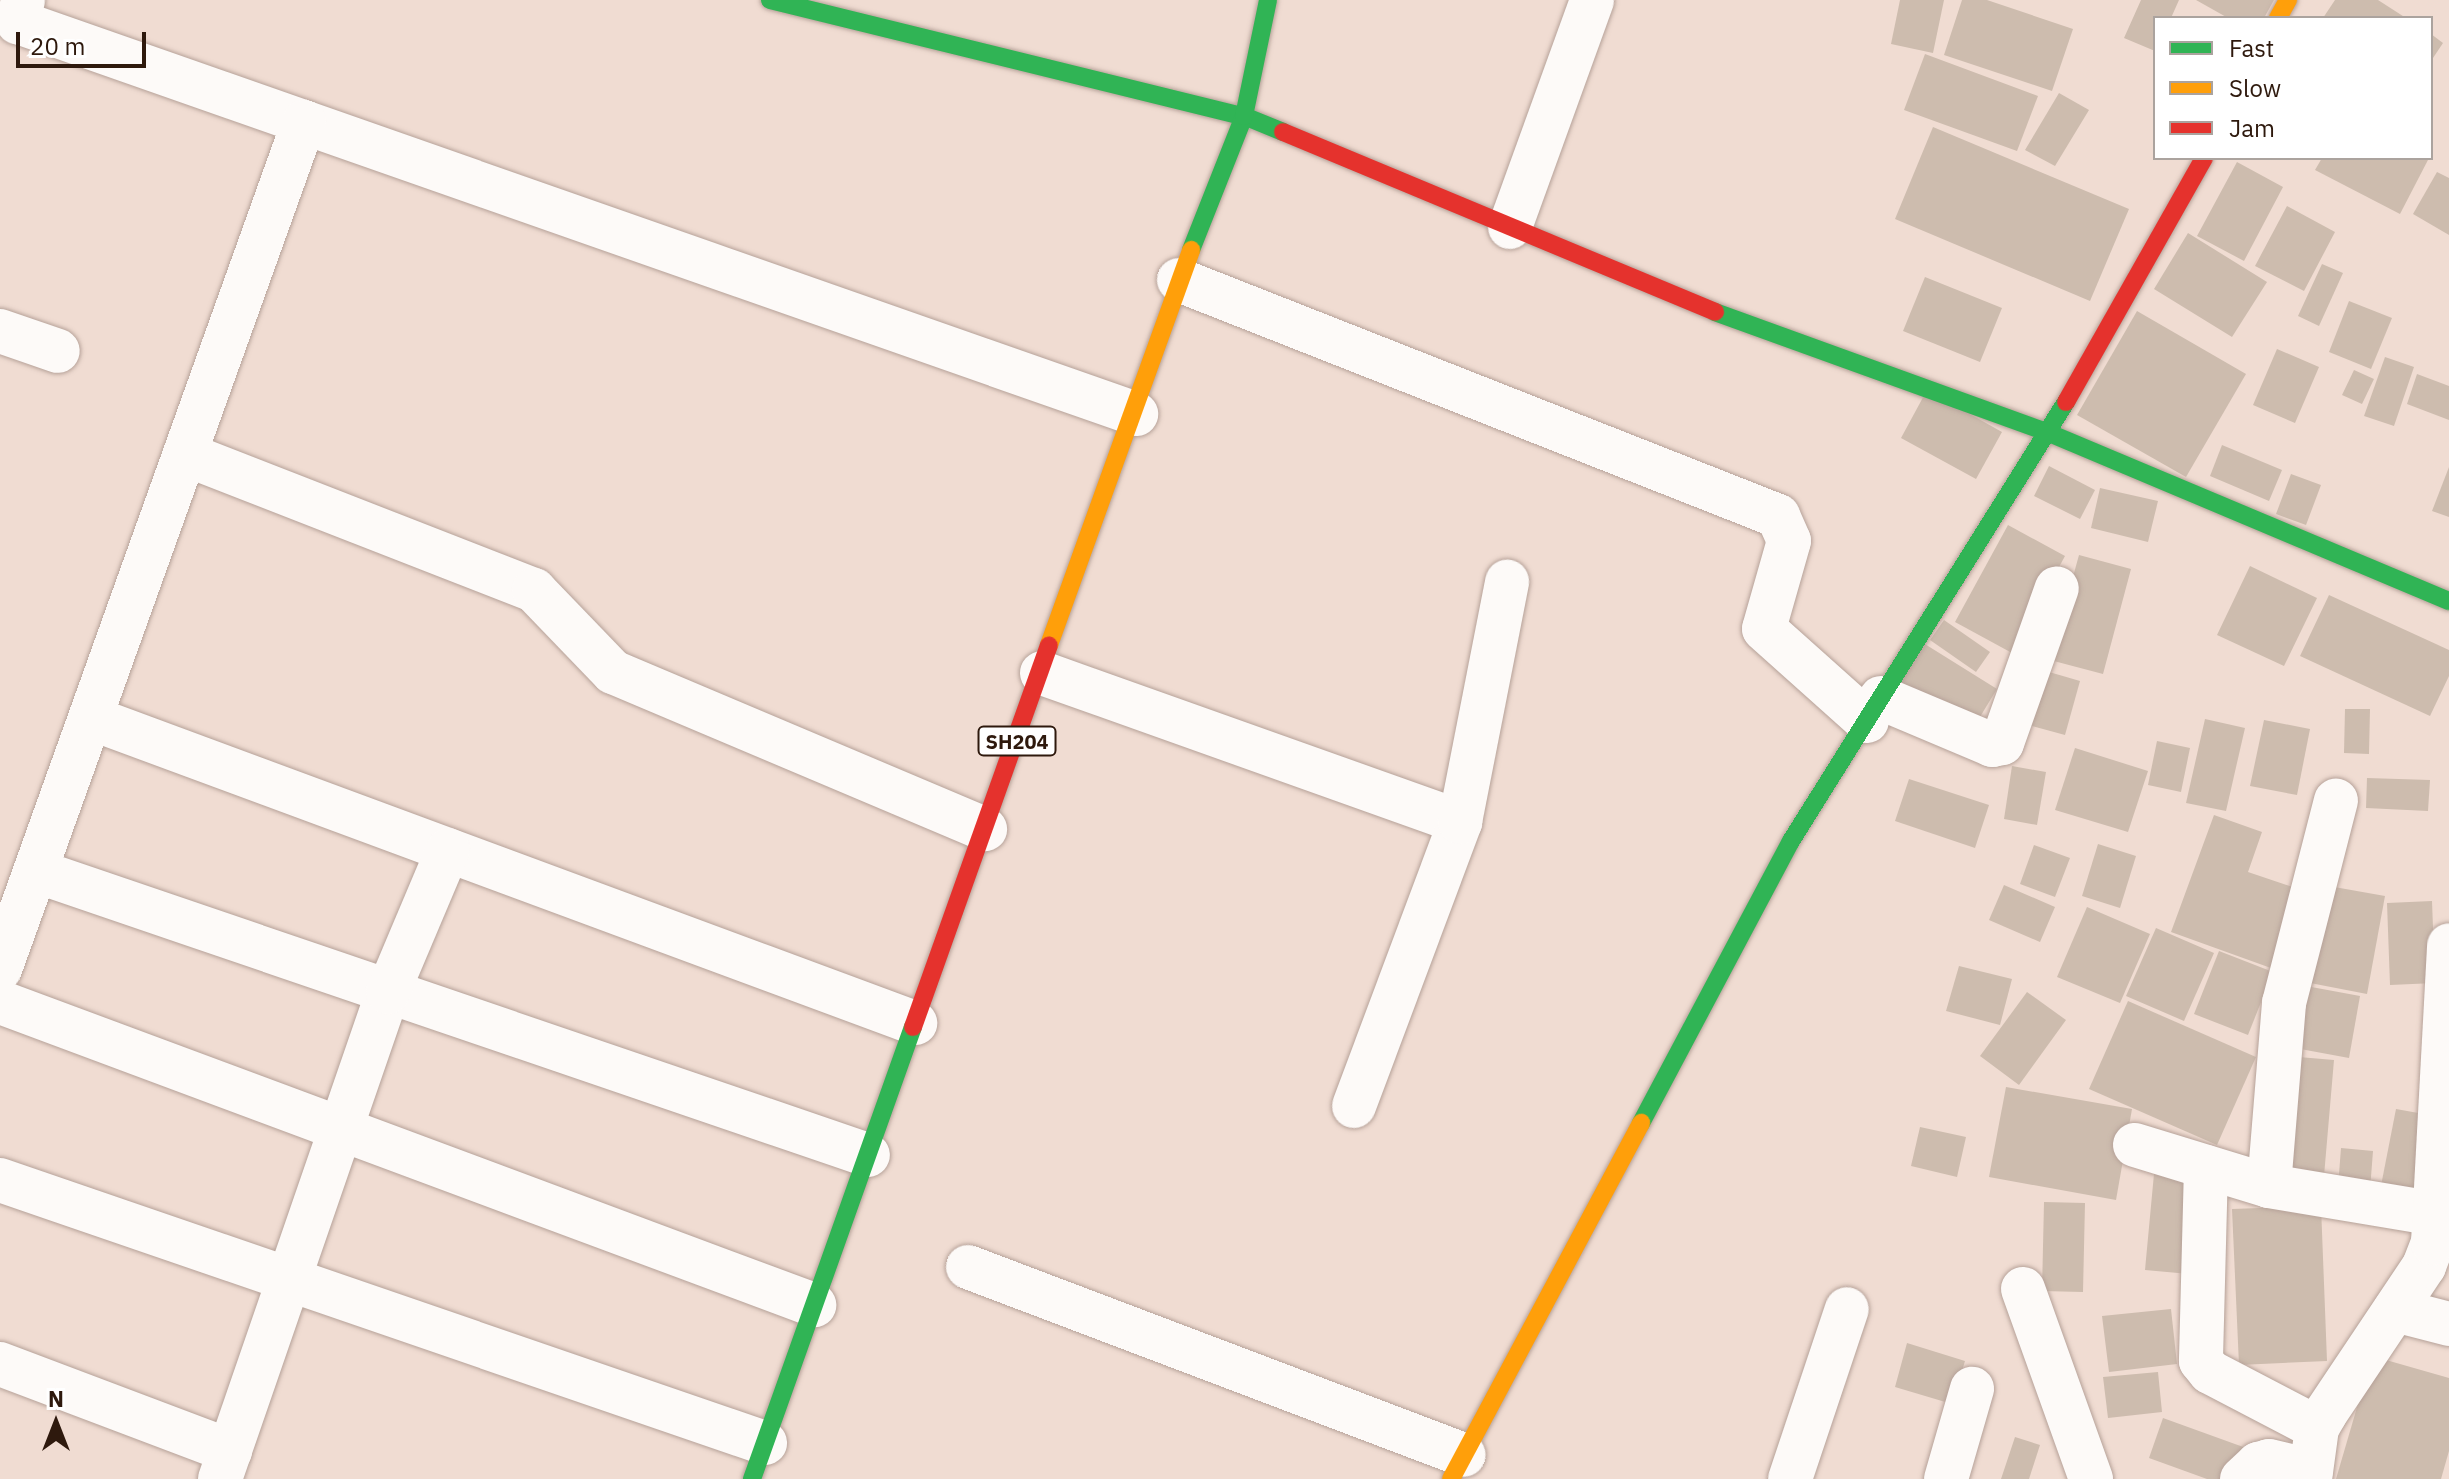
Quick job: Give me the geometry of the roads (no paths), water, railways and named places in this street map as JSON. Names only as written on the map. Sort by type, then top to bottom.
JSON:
[{"type":"street","points":[[23,0],[18,22],[1136,414]]},
{"type":"street","points":[[770,0],[890,15],[1244,116],[1747,325],[2049,433],[2449,601]]},
{"type":"street","name":"SH204","points":[[758,1461],[1136,414],[1179,280],[1244,116],[1268,0]]},
{"type":"street","points":[[1510,227],[1592,0]]},
{"type":"street","points":[[0,969],[304,122]]},
{"type":"street","points":[[968,1267],[1457,1467],[1791,841],[2049,433],[2203,160]]},
{"type":"street","points":[[1179,280],[1778,516],[1789,541],[1764,629],[1874,710],[1992,745],[2002,743],[2057,588]]},
{"type":"street","points":[[0,331],[58,351]]},
{"type":"street","points":[[185,454],[534,590],[613,672],[985,829]]},
{"type":"street","points":[[1354,1106],[1460,822],[1507,582]]},
{"type":"street","points":[[1042,673],[1460,822]]},
{"type":"street","points":[[91,718],[915,1023]]},
{"type":"street","points":[[2269,1186],[2284,1003],[2336,801]]},
{"type":"street","points":[[0,1364],[225,1465],[388,992],[448,850]]},
{"type":"street","points":[[36,871],[868,1155]]},
{"type":"street","points":[[2242,1479],[2258,1464],[2269,1461],[2311,1475],[2317,1428],[2424,1266],[2443,1211],[2449,945]]},
{"type":"street","points":[[0,1002],[814,1305]]},
{"type":"street","points":[[2135,1145],[2269,1186],[2443,1211]]},
{"type":"street","points":[[2206,1167],[2201,1361],[2210,1372],[2317,1428]]},
{"type":"street","points":[[0,1180],[289,1283],[758,1461]]},
{"type":"street","points":[[2023,1289],[2091,1479]]},
{"type":"street","points":[[1790,1479],[1847,1309]]},
{"type":"street","points":[[2395,1310],[2449,1324]]},
{"type":"street","points":[[1946,1479],[1972,1389]]}]
